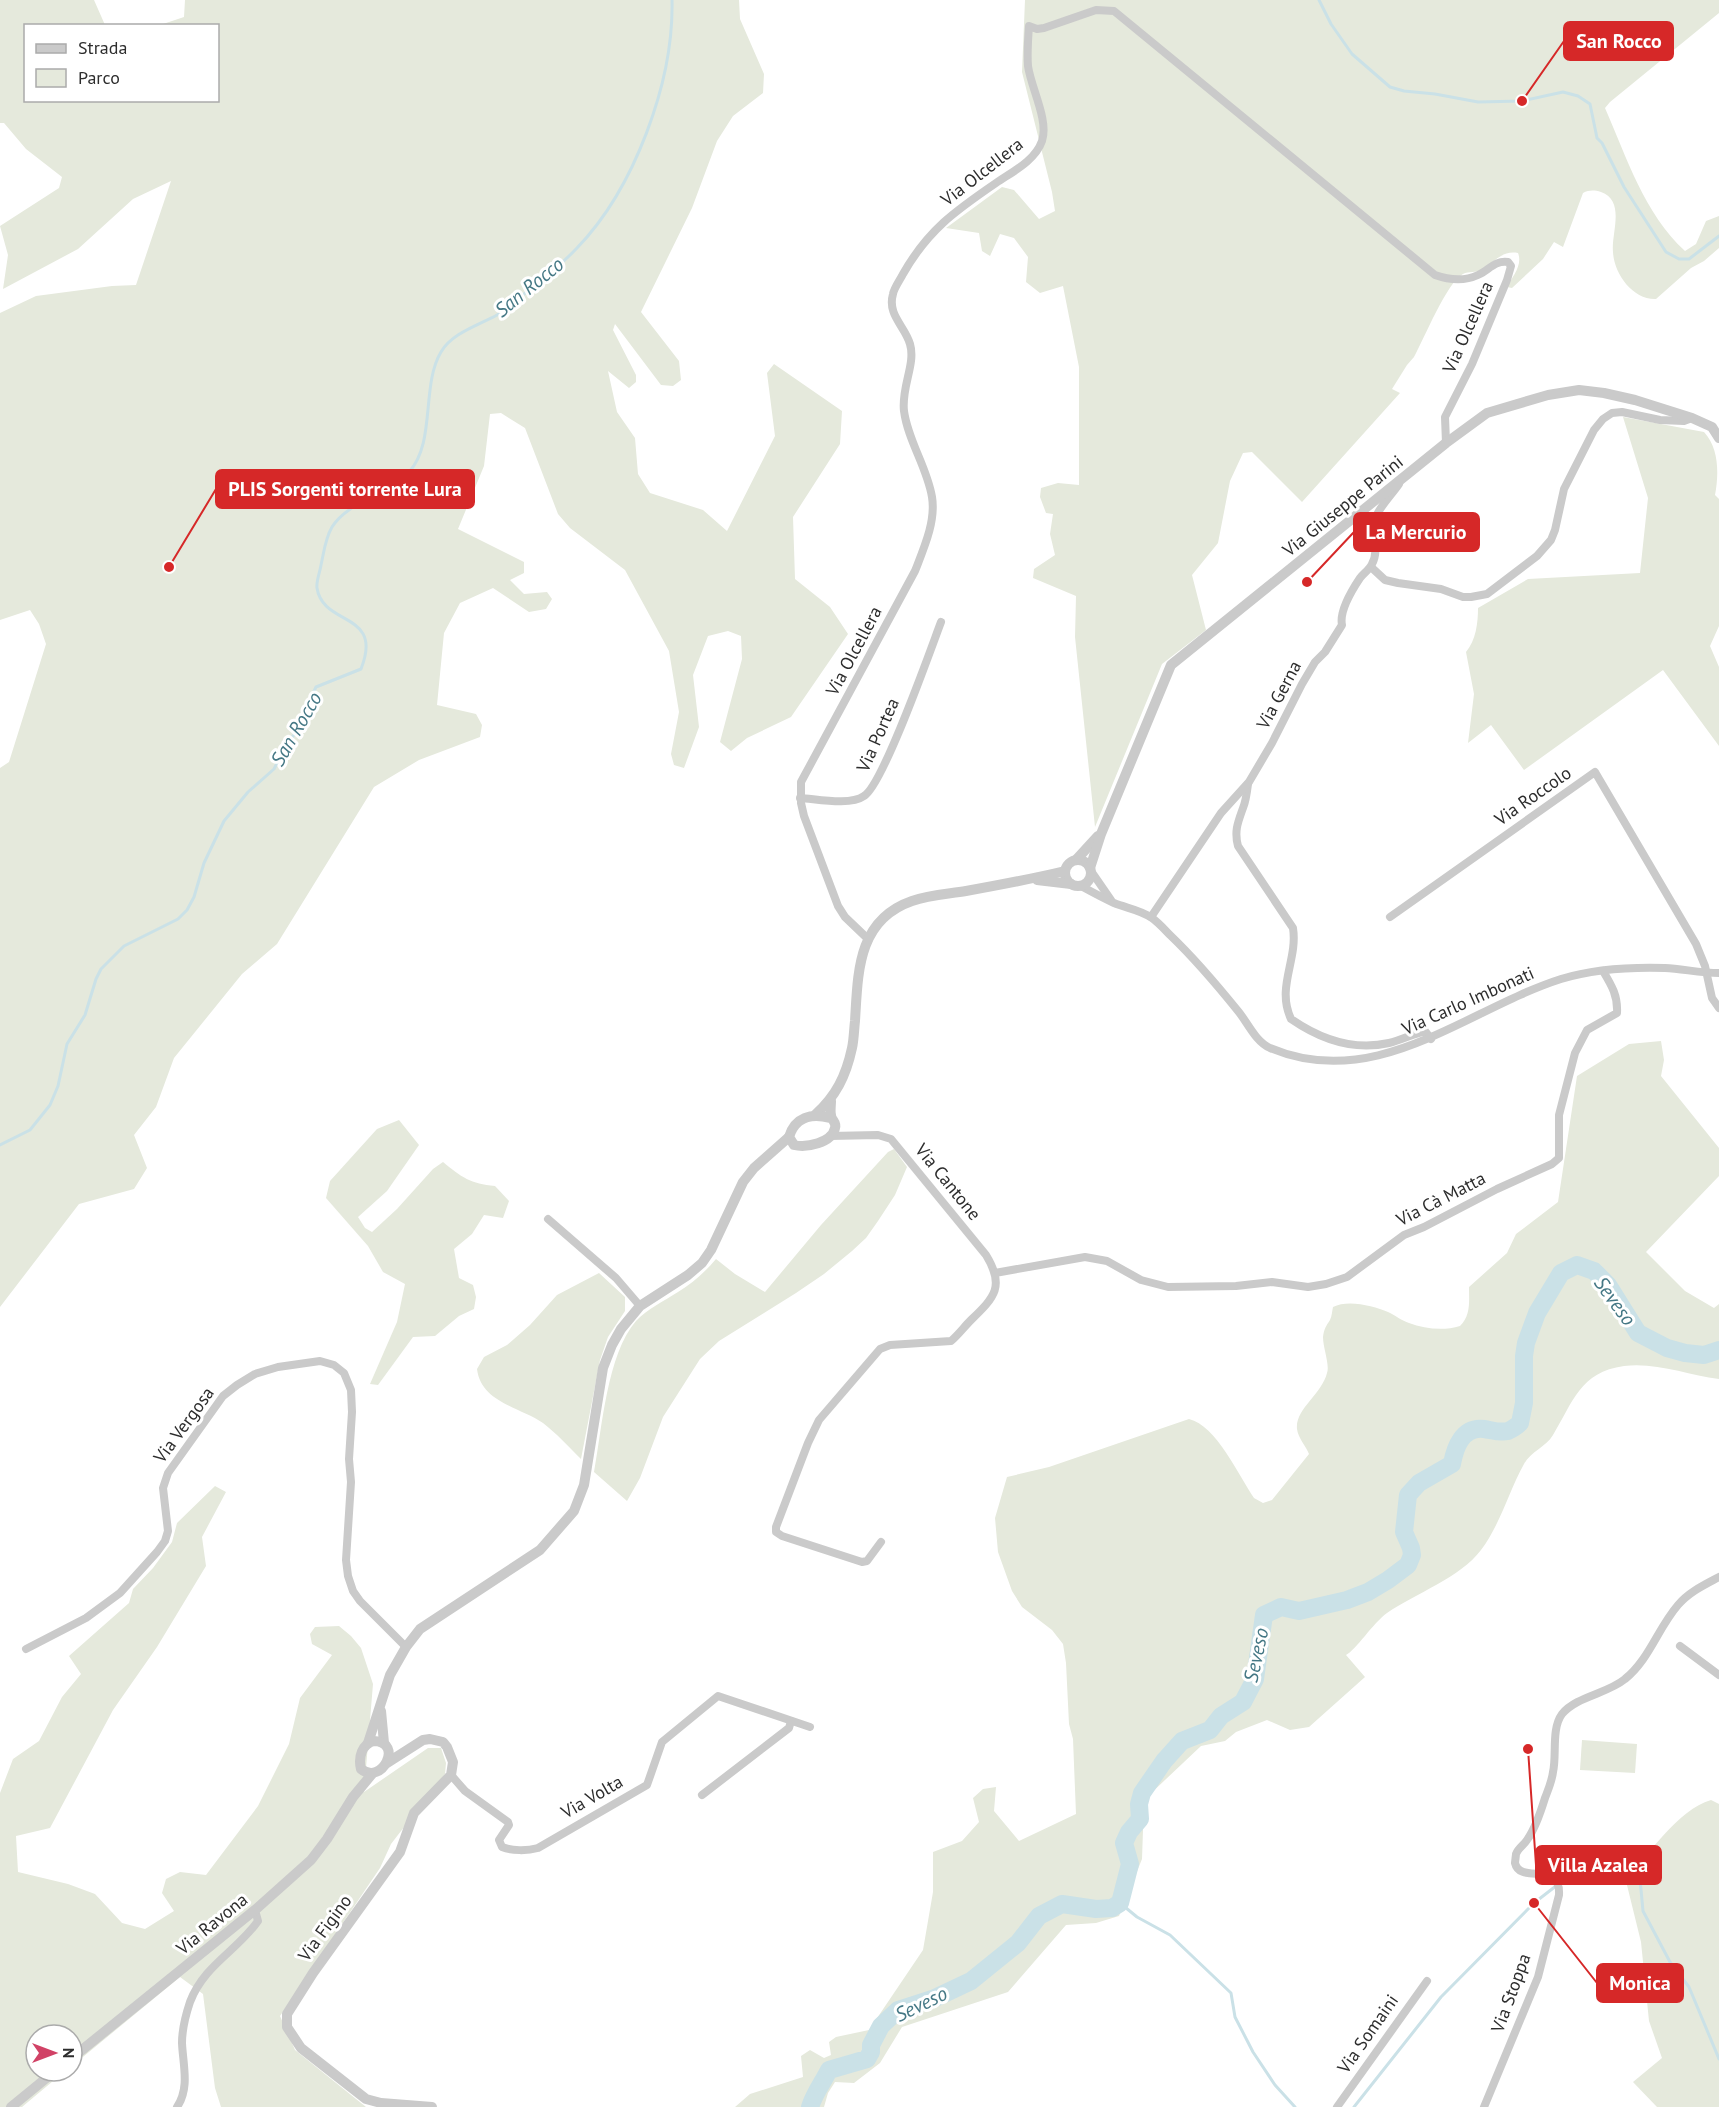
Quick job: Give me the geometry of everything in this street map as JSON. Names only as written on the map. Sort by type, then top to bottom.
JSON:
[{"type":"street","name":"Via Olcellera","points":[[800,798],[801,782],[915,571],[926,542],[931,520],[932,498],[904,411],[903,390],[912,355],[909,342],[891,309],[893,294],[916,251],[931,232],[967,203],[1022,165],[1037,150],[1043,139],[1043,122],[1028,68],[1029,26],[1037,29],[1044,28],[1096,10],[1114,11],[1435,275],[1450,280],[1463,280],[1478,276],[1497,263],[1508,261],[1510,266],[1507,280],[1472,364],[1445,417],[1446,443]]},
{"type":"street","name":"Via Giuseppe Parini","points":[[1091,870],[1101,834],[1171,665],[1446,443],[1487,413],[1548,394],[1579,390],[1604,393],[1692,418],[1712,427],[1719,438]]},
{"type":"street","points":[[1371,567],[1384,580],[1441,589],[1463,597],[1487,594],[1537,556],[1551,540],[1564,489],[1585,446],[1603,419],[1612,413],[1622,412],[1660,420],[1684,421],[1692,418]]},
{"type":"street","name":"Via Gerna","points":[[1151,917],[1221,813],[1249,782],[1315,662],[1326,652],[1342,625],[1343,611],[1361,577],[1371,567],[1375,558],[1376,543],[1373,526],[1376,517],[1403,478]]},
{"type":"street","name":"Via Portea","points":[[800,798],[852,801],[866,796],[875,784],[906,715],[941,622]]},
{"type":"street","name":"Via Roccolo","points":[[1389,917],[1595,772],[1685,923],[1696,944],[1706,972]]},
{"type":"street","points":[[1249,782],[1244,806],[1237,821],[1236,839],[1238,846],[1293,928],[1293,941],[1284,992],[1291,1019],[1306,1029],[1337,1042],[1359,1046],[1388,1043],[1425,1031],[1431,1039]]},
{"type":"street","points":[[800,798],[804,816],[837,906],[868,939]]},
{"type":"street","name":"Via Giuseppe Parini","points":[[1076,860],[1101,834]]},
{"type":"street","points":[[1076,885],[1066,878],[1065,871],[1071,862],[1076,860],[1084,862],[1113,902]]},
{"type":"street","points":[[1030,880],[1076,885],[1089,881],[1091,870]]},
{"type":"street","points":[[451,1775],[453,1762],[451,1753],[443,1742],[430,1739],[423,1740],[372,1774],[361,1769],[360,1756],[368,1743],[390,1675],[406,1647],[420,1629],[540,1550],[574,1511],[584,1485],[603,1368],[612,1346],[621,1329],[640,1306],[688,1275],[702,1263],[711,1250],[743,1182],[754,1168],[789,1137],[795,1124],[803,1118],[815,1115],[831,1101],[853,1047],[859,967],[863,949],[877,925],[888,914],[911,901],[1030,880],[1065,871]]},
{"type":"street","name":"Via Carlo Imbonati","points":[[1076,885],[1151,917],[1200,963],[1257,1038],[1269,1048],[1314,1059],[1355,1059],[1378,1055],[1431,1039],[1562,979],[1603,971],[1641,968],[1719,973]]},
{"type":"street","name":"Via Cà Matta","points":[[995,1273],[1085,1257],[1107,1261],[1141,1280],[1168,1287],[1236,1286],[1272,1282],[1308,1287],[1347,1277],[1404,1235],[1552,1164],[1559,1158],[1559,1115],[1575,1053],[1587,1030],[1617,1013],[1615,990],[1603,971]]},
{"type":"street","points":[[1706,972],[1712,998],[1719,1008]]},
{"type":"street","points":[[769,1156],[800,1146],[817,1144],[832,1126],[831,1101]]},
{"type":"street","points":[[815,1115],[832,1126]]},
{"type":"street","name":"Via Cantone","points":[[832,1126],[849,1135],[891,1139],[986,1255],[995,1273],[997,1285],[991,1301],[951,1341],[890,1345],[880,1349],[819,1420],[808,1443],[776,1532],[782,1536],[862,1562],[867,1561],[881,1542]]},
{"type":"street","points":[[789,1137],[794,1145],[800,1146]]},
{"type":"street","points":[[548,1219],[616,1278],[640,1306]]},
{"type":"street","name":"Via Vergosa","points":[[26,1649],[86,1618],[120,1593],[157,1552],[165,1541],[168,1531],[163,1488],[168,1473],[223,1396],[255,1374],[278,1366],[320,1361],[334,1365],[344,1373],[351,1390],[350,1503],[346,1560],[348,1576],[353,1591],[360,1601],[406,1647]]},
{"type":"street","name":"Via Stoppa","points":[[1484,2107],[1538,1977],[1560,1888],[1554,1879],[1546,1874],[1524,1873],[1518,1869],[1515,1862],[1516,1854],[1528,1839],[1544,1802],[1553,1772],[1557,1724],[1562,1715],[1576,1703],[1604,1692],[1626,1678],[1643,1659],[1678,1605],[1695,1590],[1719,1577]]},
{"type":"street","points":[[1680,1646],[1719,1675]]},
{"type":"street","name":"Via Volta","points":[[451,1775],[465,1791],[508,1822],[509,1826],[499,1840],[502,1848],[510,1851],[531,1850],[647,1785],[662,1742],[718,1696],[810,1727]]},
{"type":"street","points":[[381,1707],[386,1745],[390,1751],[387,1763]]},
{"type":"street","points":[[702,1795],[789,1728],[791,1721]]},
{"type":"street","points":[[368,1743],[374,1741],[404,1752]]},
{"type":"street","name":"Via Ravona","points":[[353,1797],[361,1769]]},
{"type":"street","name":"Via Ravona","points":[[84,2048],[255,1910],[311,1860],[353,1797],[372,1774]]},
{"type":"street","name":"Via Figino","points":[[432,2107],[381,2103],[366,2099],[301,2048],[287,2027],[287,2014],[313,1973],[400,1852],[414,1812],[451,1775]]},
{"type":"street","points":[[177,2107],[184,2092],[185,2069],[182,2042],[190,2002],[212,1967],[258,1921],[255,1910]]},
{"type":"street","name":"Via Somaini","points":[[1337,2107],[1426,1980]]},
{"type":"street","points":[[11,2107],[41,2083]]},
{"type":"green space","points":[[0,0],[94,0],[105,24],[24,24],[24,102],[219,102],[219,24],[163,24],[184,17],[185,0],[739,0],[740,19],[764,74],[763,93],[733,116],[717,141],[692,208],[641,312],[679,361],[681,380],[673,386],[661,385],[615,324],[613,330],[636,375],[636,382],[629,388],[608,371],[617,412],[635,438],[638,474],[650,493],[703,510],[727,531],[775,436],[767,373],[774,364],[842,411],[840,444],[793,517],[795,579],[830,607],[848,634],[791,717],[747,738],[731,751],[720,742],[742,659],[741,636],[728,631],[708,636],[693,675],[699,727],[684,768],[674,765],[671,754],[679,712],[669,651],[625,570],[570,528],[558,514],[525,428],[501,413],[490,414],[484,466],[458,529],[524,562],[524,573],[510,580],[524,594],[547,592],[552,599],[546,609],[529,612],[493,588],[460,603],[444,633],[437,705],[476,714],[482,725],[480,737],[419,760],[374,787],[277,944],[242,974],[174,1058],[156,1107],[134,1135],[147,1168],[134,1189],[79,1204],[0,1307],[0,768],[9,762],[46,644],[39,624],[30,610],[0,620],[0,313],[36,296],[136,285],[171,181],[133,199],[78,249],[3,289],[8,255],[0,226],[59,188],[62,177],[26,149],[4,123],[0,123]]},
{"type":"green space","points":[[1025,0],[1719,0],[1719,13],[1605,108],[1647,202],[1671,236],[1685,251],[1696,244],[1706,221],[1719,216],[1719,248],[1704,261],[1691,268],[1656,299],[1640,295],[1626,284],[1614,260],[1616,218],[1613,202],[1609,196],[1601,192],[1585,192],[1563,247],[1554,242],[1543,259],[1512,288],[1507,287],[1518,266],[1518,253],[1502,255],[1481,270],[1465,273],[1457,279],[1443,299],[1414,357],[1392,389],[1400,393],[1302,502],[1252,452],[1243,453],[1230,481],[1218,543],[1192,575],[1206,630],[1162,664],[1095,827],[1075,637],[1076,596],[1033,578],[1034,569],[1055,555],[1050,534],[1053,514],[1046,513],[1040,497],[1041,488],[1058,483],[1079,485],[1079,367],[1063,286],[1040,293],[1026,282],[1028,257],[1014,238],[1000,234],[990,256],[982,251],[979,233],[946,228],[1002,187],[1014,190],[1039,219],[1055,211],[1022,72]]},
{"type":"green space","points":[[1623,417],[1704,432],[1713,446],[1717,462],[1715,495],[1719,499],[1719,626],[1710,646],[1719,667],[1719,746],[1663,670],[1524,770],[1491,725],[1468,743],[1474,694],[1466,652],[1476,631],[1478,608],[1528,579],[1640,573],[1648,498]]},
{"type":"green space","points":[[1661,1041],[1664,1060],[1661,1076],[1719,1148],[1719,1176],[1646,1252],[1685,1291],[1714,1308],[1719,1304],[1719,1379],[1660,1367],[1636,1365],[1609,1369],[1587,1382],[1573,1400],[1550,1439],[1524,1464],[1494,1530],[1481,1550],[1462,1569],[1387,1613],[1346,1655],[1365,1677],[1309,1727],[1290,1730],[1267,1720],[1236,1732],[1225,1741],[1201,1746],[1147,1797],[1144,1801],[1142,1859],[1119,1916],[1096,1923],[1066,1925],[1008,1992],[902,2027],[880,2063],[854,2083],[835,2082],[828,2093],[824,2107],[735,2107],[750,2094],[803,2077],[801,2056],[810,2050],[824,2058],[831,2055],[829,2042],[836,2037],[869,2030],[923,1950],[933,1892],[933,1852],[962,1841],[979,1822],[973,1798],[983,1789],[996,1787],[994,1811],[1019,1841],[1076,1814],[1073,1739],[1069,1724],[1063,1644],[1052,1630],[1022,1607],[1012,1591],[998,1552],[995,1518],[1007,1477],[1049,1467],[1189,1419],[1199,1423],[1217,1441],[1254,1498],[1263,1503],[1272,1500],[1309,1454],[1300,1439],[1297,1429],[1298,1422],[1304,1408],[1320,1388],[1327,1373],[1323,1337],[1333,1307],[1361,1304],[1391,1313],[1406,1322],[1421,1327],[1441,1329],[1460,1326],[1468,1313],[1469,1287],[1507,1253],[1516,1234],[1558,1202],[1577,1076],[1629,1044]]},
{"type":"green space","points":[[399,1120],[419,1145],[387,1191],[358,1217],[365,1228],[372,1232],[397,1209],[433,1169],[443,1162],[467,1179],[479,1184],[495,1186],[509,1201],[503,1218],[484,1215],[472,1234],[454,1249],[459,1278],[473,1285],[476,1297],[474,1309],[459,1316],[435,1336],[413,1337],[378,1385],[370,1384],[397,1322],[405,1284],[383,1272],[368,1246],[326,1198],[330,1181],[377,1129]]},
{"type":"green space","points":[[894,1149],[907,1167],[895,1195],[866,1238],[824,1274],[719,1341],[700,1359],[663,1417],[640,1478],[627,1501],[594,1472],[612,1372],[626,1335],[636,1321],[650,1309],[694,1281],[716,1259],[735,1274],[765,1292],[821,1225],[888,1152]]},
{"type":"green space","points":[[599,1273],[625,1297],[625,1311],[608,1337],[600,1360],[581,1459],[543,1423],[493,1396],[480,1380],[477,1369],[484,1357],[507,1345],[530,1325],[557,1295]]},
{"type":"green space","points":[[215,1486],[226,1492],[202,1537],[206,1566],[157,1647],[113,1710],[50,1828],[16,1836],[18,1872],[68,1884],[95,1894],[122,1923],[145,1929],[174,1911],[162,1893],[166,1879],[180,1872],[206,1875],[258,1806],[289,1744],[300,1698],[332,1655],[312,1644],[310,1634],[315,1627],[339,1626],[361,1648],[373,1684],[364,1792],[428,1748],[441,1748],[446,1763],[445,1774],[391,1844],[380,1868],[280,2016],[295,2050],[366,2107],[221,2107],[215,2088],[203,1994],[180,1977],[84,2056],[84,2023],[24,2023],[24,2083],[51,2083],[22,2107],[0,2107],[0,1793],[13,1759],[39,1741],[62,1697],[81,1674],[69,1656],[129,1603],[133,1589],[153,1568],[172,1542],[177,1523]]},
{"type":"green space","points":[[1582,1740],[1637,1744],[1635,1773],[1580,1770]]},
{"type":"green space","points":[[1711,1800],[1719,1804],[1719,2107],[1657,2107],[1633,2082],[1662,2058],[1649,2021],[1641,1942],[1625,1877],[1676,1822],[1699,1805]]},
{"type":"waterway","name":"San Rocco","points":[[0,1145],[30,1130],[50,1105],[58,1086],[67,1044],[85,1015],[101,969],[124,946],[178,919],[187,910],[194,897],[204,863],[224,821],[248,792],[274,769],[288,742],[299,729],[316,687],[361,669],[366,650],[365,637],[359,628],[330,609],[322,600],[317,588],[325,546],[332,527],[339,518],[358,504],[400,480],[417,460],[423,446],[435,365],[446,345],[466,330],[502,312],[555,269],[598,224],[633,165],[647,133],[666,65],[671,32],[672,0]]},
{"type":"waterway","name":"San Rocco","points":[[1319,0],[1331,24],[1352,54],[1390,87],[1478,102],[1522,101],[1563,92],[1578,96],[1590,104],[1597,138],[1602,143],[1624,187],[1666,252],[1679,259],[1689,259],[1719,236]]},
{"type":"waterway","name":"Seveso","points":[[810,2107],[829,2070],[867,2059],[881,2026],[898,2010],[935,1998],[971,1981],[1018,1943],[1039,1916],[1062,1904],[1096,1909],[1112,1908],[1120,1903],[1130,1864],[1124,1843],[1129,1832],[1140,1819],[1139,1804],[1142,1793],[1164,1761],[1182,1741],[1210,1730],[1221,1716],[1243,1702],[1255,1679],[1264,1615],[1281,1607],[1299,1611],[1347,1600],[1368,1592],[1388,1580],[1408,1565],[1412,1555],[1404,1532],[1408,1495],[1419,1483],[1452,1464],[1455,1451],[1465,1434],[1477,1429],[1505,1432],[1520,1423],[1524,1403],[1526,1343],[1537,1313],[1561,1273],[1577,1265],[1594,1271],[1608,1285],[1638,1333],[1667,1348],[1704,1355],[1719,1350]]},
{"type":"waterway","points":[[1354,2107],[1441,1997],[1534,1903],[1574,1872],[1590,1865],[1612,1863],[1624,1866],[1640,1879],[1643,1911],[1670,1962],[1689,1987],[1719,2059]]},
{"type":"waterway","points":[[1120,1903],[1137,1917],[1170,1935],[1231,1993],[1235,2017],[1253,2052],[1275,2085],[1295,2107]]},
{"type":"place","name":"San Rocco","points":[[1522,101]]},
{"type":"place","name":"PLIS Sorgenti torrente Lura","points":[[169,567]]},
{"type":"place","name":"La Mercurio","points":[[1307,582]]},
{"type":"place","name":"Villa Azalea","points":[[1528,1749]]},
{"type":"place","name":"Monica","points":[[1534,1903]]}]
